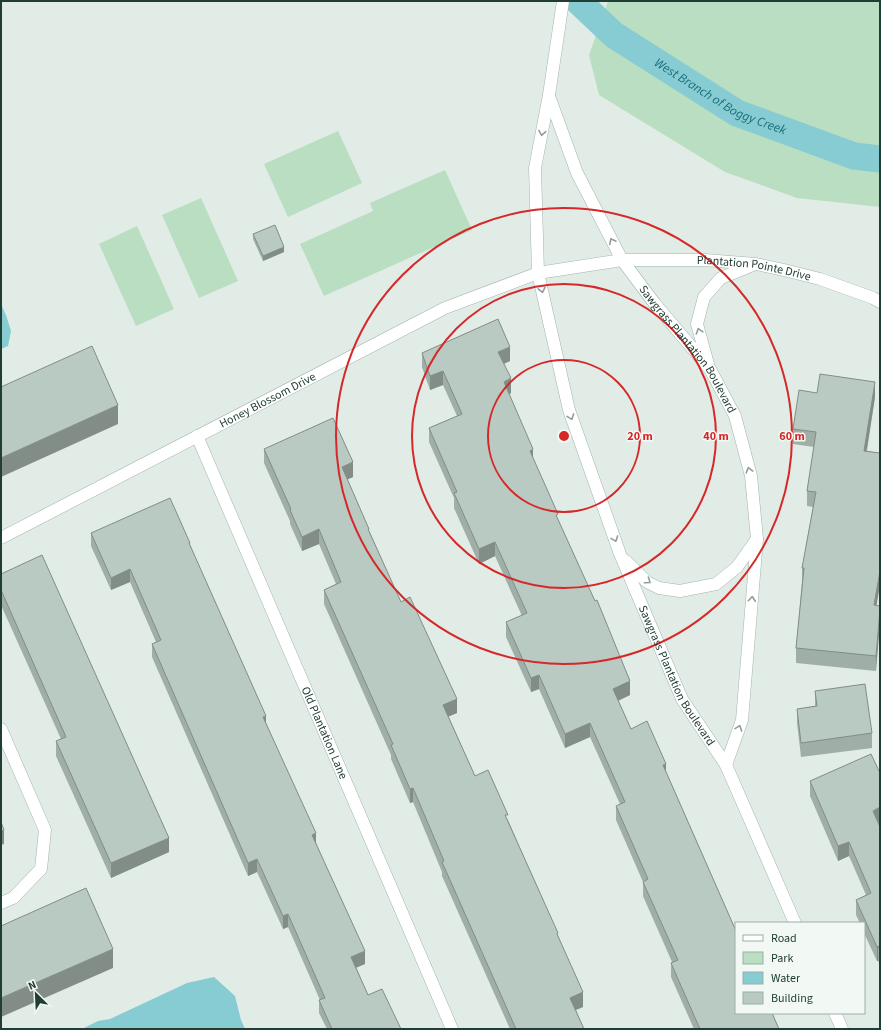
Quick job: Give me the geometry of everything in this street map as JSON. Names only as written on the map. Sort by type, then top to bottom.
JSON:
[{"type":"street","name":"Sawgrass Plantation Boulevard","points":[[563,1],[535,168],[538,273],[569,410],[620,554],[682,699],[726,765],[795,922]]},
{"type":"street","name":"Sawgrass Plantation Boulevard","points":[[548,94],[577,173],[622,260],[655,304],[710,369],[735,416],[751,476],[757,539],[742,720],[726,765]]},
{"type":"street","name":"Plantation Pointe Drive","points":[[538,273],[622,260],[705,260],[756,264],[820,279],[873,298],[880,302]]},
{"type":"street","points":[[710,369],[696,324],[704,297],[721,278],[756,264]]},
{"type":"street","name":"Honey Blossom Drive","points":[[1,538],[445,308],[538,273]]},
{"type":"street","name":"Old Plantation Lane","points":[[197,436],[452,1029]]},
{"type":"street","points":[[620,554],[647,582],[659,588],[680,591],[716,584],[737,567],[757,539]]},
{"type":"street","points":[[1,729],[45,830],[41,869],[13,898],[1,903]]},
{"type":"street","points":[[835,1014],[842,1029]]},
{"type":"green space","points":[[608,1],[880,1],[880,207],[797,198],[725,172],[599,95],[589,55]]},
{"type":"green space","points":[[338,131],[362,183],[288,217],[264,164]]},
{"type":"green space","points":[[445,170],[472,230],[324,296],[300,244],[373,211],[370,203]]},
{"type":"green space","points":[[201,198],[238,281],[199,298],[162,215]]},
{"type":"green space","points":[[137,226],[174,309],[136,326],[99,244]]},
{"type":"water","points":[[1,304],[11,331],[8,346],[1,349]]},
{"type":"water","points":[[214,977],[235,996],[241,1020],[245,1029],[82,1029],[98,1021],[110,1019],[187,983]]},
{"type":"building","points":[[275,225],[284,247],[263,256],[253,234]]},
{"type":"building","points":[[498,319],[510,347],[498,352],[511,378],[504,382],[533,449],[530,451],[558,514],[556,515],[595,601],[597,600],[630,681],[613,689],[631,729],[647,721],[666,764],[663,765],[735,929],[735,1014],[772,1014],[779,1029],[700,1029],[671,963],[678,960],[643,882],[648,879],[616,806],[625,802],[590,723],[565,734],[539,675],[531,678],[506,622],[527,613],[495,542],[479,549],[454,493],[457,492],[429,428],[462,414],[443,371],[430,376],[422,353]]},
{"type":"building","points":[[92,346],[118,405],[1,458],[1,387]]},
{"type":"building","points":[[820,374],[875,382],[864,451],[880,453],[880,571],[874,605],[880,606],[880,610],[876,656],[796,648],[804,568],[802,568],[816,492],[807,491],[816,432],[793,429],[799,390],[817,393]]},
{"type":"building","points":[[333,418],[353,462],[342,467],[368,529],[401,602],[410,597],[457,699],[443,705],[475,776],[488,770],[508,815],[505,815],[583,992],[570,998],[584,1029],[516,1029],[442,862],[444,861],[413,788],[410,789],[391,745],[393,744],[324,590],[341,582],[319,529],[302,537],[264,449]]},
{"type":"building","points":[[170,498],[266,716],[263,717],[316,833],[312,835],[365,951],[351,957],[368,995],[382,989],[401,1029],[332,1029],[319,1000],[325,998],[288,914],[283,916],[257,859],[248,863],[152,644],[161,640],[130,569],[111,578],[91,533]]},
{"type":"building","points":[[42,555],[169,838],[111,863],[56,741],[66,737],[1,590],[1,574]]},
{"type":"building","points":[[865,684],[872,733],[801,743],[797,709],[817,706],[815,691]]},
{"type":"building","points":[[871,754],[880,773],[880,807],[873,811],[880,827],[880,950],[878,946],[877,947],[856,900],[871,893],[849,842],[838,846],[810,781]]},
{"type":"building","points":[[1,822],[4,830],[1,831]]},
{"type":"building","points":[[86,888],[113,949],[1,998],[1,926]]},
{"type":"waterway","name":"West Branch of Boggy Creek","points":[[578,1],[614,35],[737,113],[854,156],[880,159]]}]
